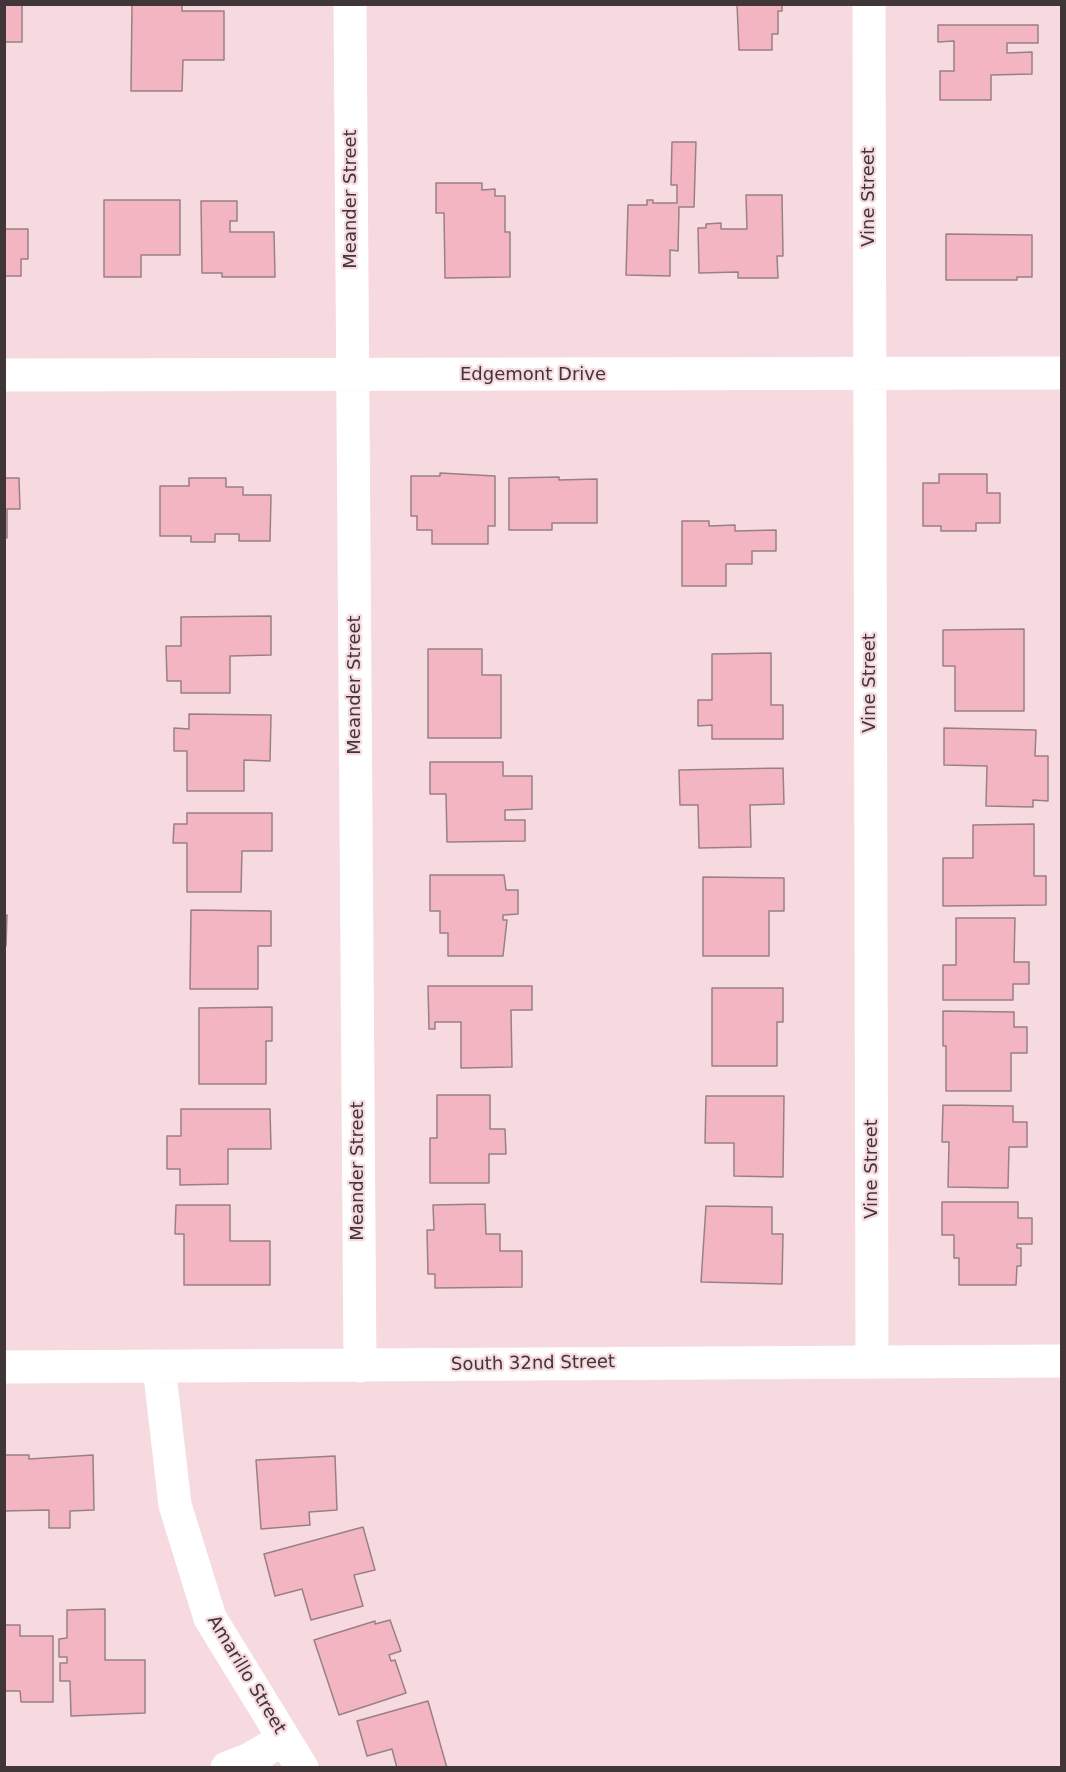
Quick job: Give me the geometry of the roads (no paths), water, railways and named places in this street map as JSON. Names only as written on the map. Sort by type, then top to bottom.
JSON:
[{"type":"street","name":"Meander Street","points":[[350,4],[360,1366]]},
{"type":"street","name":"Vine Street","points":[[869,4],[872,1361]]},
{"type":"street","name":"Edgemont Drive","points":[[4,375],[1062,373]]},
{"type":"street","name":"South 32nd Street","points":[[4,1367],[1062,1361]]},
{"type":"street","name":"Amarillo Street","points":[[159,1366],[175,1506],[210,1618],[302,1767]]},
{"type":"street","points":[[227,1767],[248,1760],[284,1739]]}]
